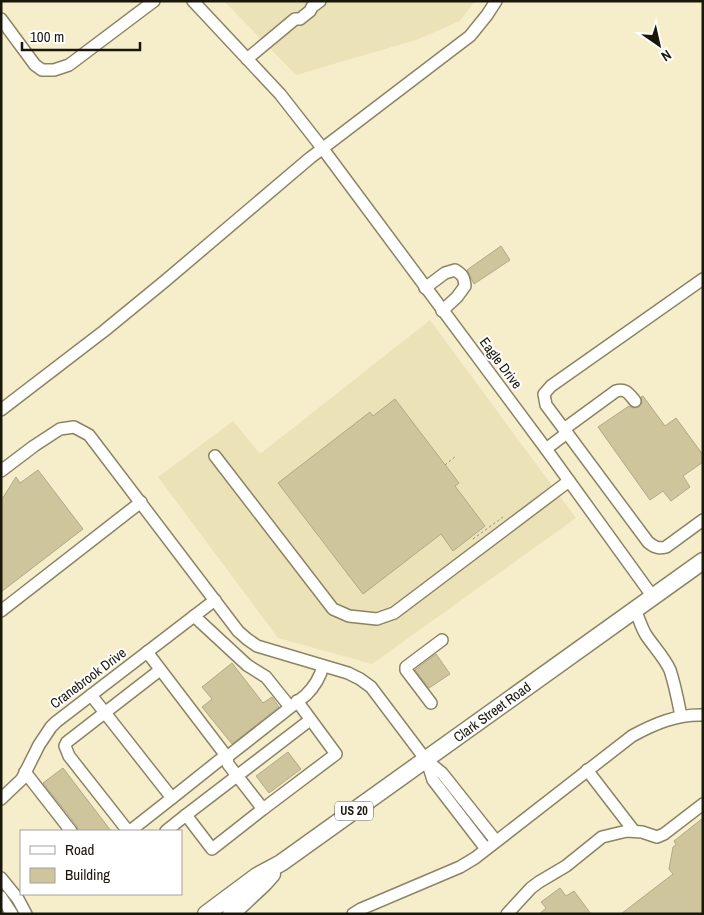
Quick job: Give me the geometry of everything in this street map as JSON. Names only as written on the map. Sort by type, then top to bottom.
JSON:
[{"type":"highway","name":"Clark Street Road","points":[[206,914],[257,876],[281,863],[703,561]]},
{"type":"highway","name":"Clark Street Road","points":[[231,914],[264,883],[281,863]]},
{"type":"street","points":[[1,19],[35,65],[42,70],[54,70],[69,65],[154,1]]},
{"type":"street","name":"Eagle Drive","points":[[193,1],[280,94],[323,149],[546,448],[653,597]]},
{"type":"street","points":[[1,410],[104,331],[279,184],[470,36],[496,1]]},
{"type":"street","points":[[247,59],[296,19],[296,15],[307,7],[316,4]]},
{"type":"street","points":[[425,288],[445,273],[455,270],[464,278],[465,286],[457,297],[442,311]]},
{"type":"street","points":[[703,279],[552,386],[544,394],[546,405],[648,542],[654,547],[666,547],[703,520]]},
{"type":"street","points":[[546,448],[616,391],[625,390],[635,401]]},
{"type":"street","points":[[1,471],[60,429],[74,427],[89,436],[238,630],[247,639],[257,646],[348,673],[370,687],[426,760],[442,773],[496,841]]},
{"type":"street","points":[[215,456],[332,609],[349,616],[376,619],[394,613],[568,481]]},
{"type":"street","points":[[1,611],[141,502]]},
{"type":"street","name":"Cranebrook Drive","points":[[1,799],[22,779],[40,745],[56,722],[215,600]]},
{"type":"street","points":[[635,610],[642,629],[662,656],[670,672],[681,716]]},
{"type":"street","points":[[186,816],[212,849],[336,754],[310,720],[294,704],[266,678],[247,665],[194,616]]},
{"type":"street","points":[[431,704],[406,670],[406,667],[442,640]]},
{"type":"street","points":[[147,652],[227,757],[228,764],[263,810]]},
{"type":"street","points":[[130,830],[294,704],[314,686],[320,677],[323,666]]},
{"type":"street","points":[[128,830],[69,756],[65,746],[67,742],[160,670]]},
{"type":"street","points":[[91,695],[172,798]]},
{"type":"street","points":[[353,914],[460,867],[632,736],[658,723],[681,716],[703,715]]},
{"type":"street","points":[[167,830],[310,720]]},
{"type":"street","points":[[426,760],[433,780],[486,849]]},
{"type":"street","points":[[587,770],[634,831]]},
{"type":"street","points":[[26,772],[69,830]]},
{"type":"street","points":[[507,914],[539,882],[566,866],[602,837],[627,830],[657,838],[703,804]]},
{"type":"street","points":[[1,878],[18,899],[26,914]]},
{"type":"street","points":[[1,897],[12,914]]},
{"type":"path","points":[[445,465],[456,456]]},
{"type":"path","points":[[473,540],[503,517]]},
{"type":"shaded area","points":[[224,1],[475,1],[460,21],[416,40],[296,75]]},
{"type":"shaded area","points":[[430,320],[576,518],[372,664],[278,638],[158,477],[233,421],[260,454]]},
{"type":"building","points":[[501,246],[510,260],[474,284],[467,270]]},
{"type":"building","points":[[643,396],[665,426],[676,418],[703,455],[703,462],[683,476],[690,487],[671,501],[663,491],[650,500],[598,427],[629,406],[633,408],[639,407],[642,403],[641,397]]},
{"type":"building","points":[[395,399],[459,483],[455,486],[485,526],[453,551],[441,534],[363,594],[278,483],[370,412],[373,416]]},
{"type":"building","points":[[38,470],[83,529],[1,592],[1,499],[16,477],[20,483]]},
{"type":"building","points":[[436,654],[450,674],[429,688],[415,670]]},
{"type":"building","points":[[232,663],[263,703],[272,697],[279,707],[232,744],[202,707],[212,699],[202,687]]},
{"type":"building","points":[[288,752],[301,769],[269,793],[256,776]]},
{"type":"building","points":[[63,768],[110,830],[78,830],[77,826],[43,783]]},
{"type":"building","points":[[703,818],[703,914],[621,914],[673,874],[669,869],[673,847],[676,845],[674,841]]},
{"type":"building","points":[[560,888],[566,896],[574,891],[591,914],[539,914],[546,908],[541,902]]}]
